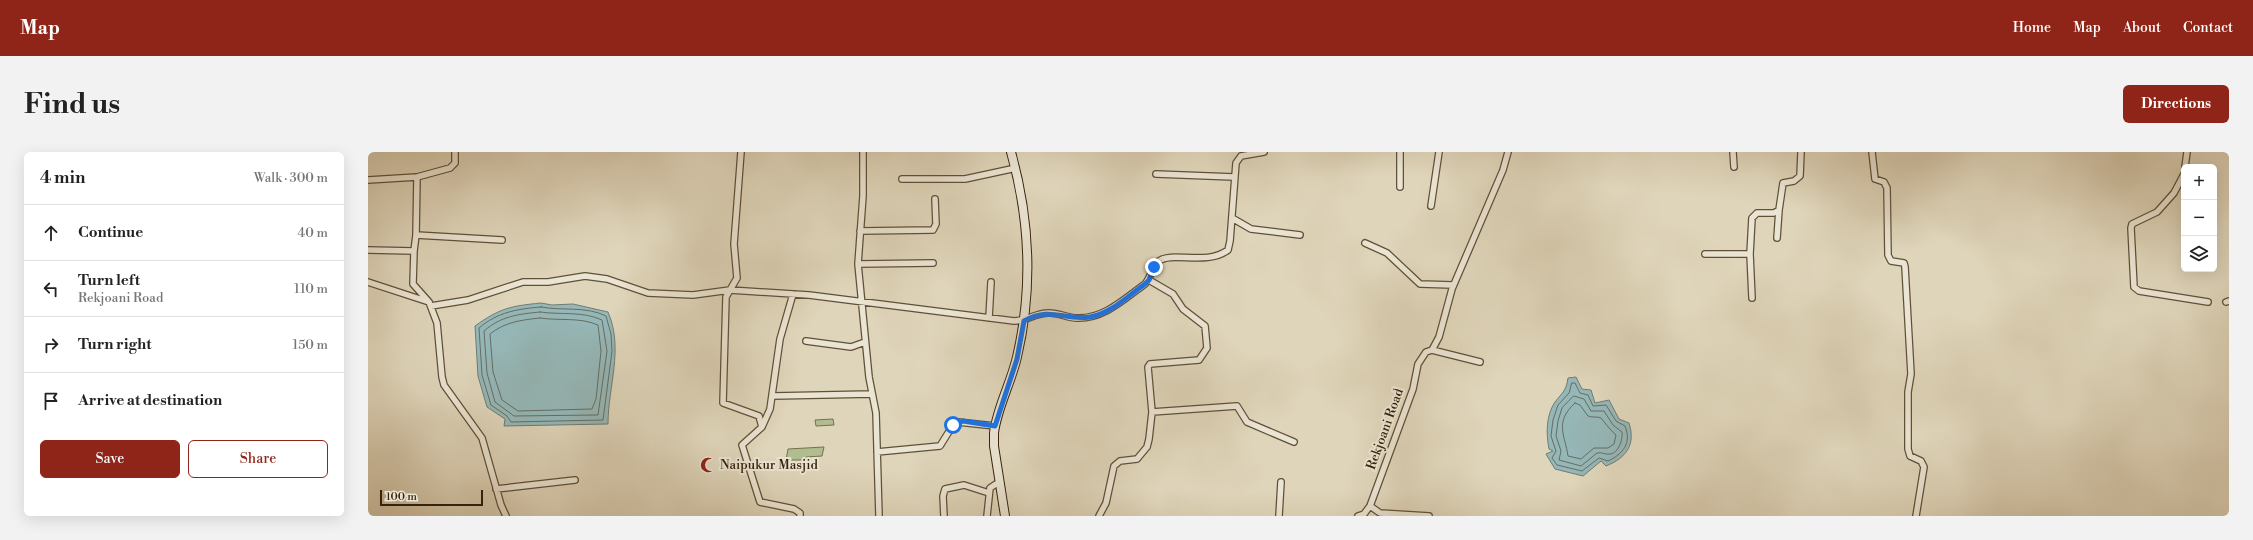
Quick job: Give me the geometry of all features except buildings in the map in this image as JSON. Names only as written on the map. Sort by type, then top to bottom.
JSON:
[{"type":"street","points":[[368,180],[399,176],[417,177],[450,168],[454,163],[455,152]]},
{"type":"street","points":[[741,152],[734,244],[736,278],[726,297],[723,404],[759,416],[762,427]]},
{"type":"street","points":[[863,152],[864,182],[858,264],[865,342],[876,412],[879,516]]},
{"type":"street","points":[[1005,516],[994,446],[995,426],[1017,359],[1024,321],[1028,246],[1024,207],[1011,152]]},
{"type":"street","points":[[368,282],[430,304],[468,300],[524,282],[548,282],[577,276],[608,279],[648,293],[693,295],[730,290],[793,294],[1024,321],[1042,314],[1079,318],[1105,313],[1149,280],[1154,267],[1162,259],[1205,258],[1222,254],[1228,250],[1236,162],[1241,156],[1264,152]]},
{"type":"street","points":[[1400,152],[1400,187]]},
{"type":"street","points":[[1431,206],[1439,152]]},
{"type":"street","points":[[1480,362],[1432,350],[1439,337],[1453,285],[1503,170],[1508,152]]},
{"type":"street","points":[[1734,152],[1734,166]]},
{"type":"street","points":[[1777,238],[1783,183],[1794,181],[1800,176],[1801,152]]},
{"type":"street","points":[[1872,152],[1874,178],[1884,182],[1887,188],[1888,255],[1891,261],[1904,263],[1905,267],[1911,374],[1908,392],[1908,449],[1910,456],[1921,461],[1924,467],[1916,516]]},
{"type":"street","points":[[2185,164],[2186,152]]},
{"type":"street","points":[[902,179],[965,179],[1016,168]]},
{"type":"street","points":[[1156,174],[1234,177]]},
{"type":"street","points":[[417,177],[413,284],[430,304],[438,326],[444,385],[482,438],[496,489],[506,516]]},
{"type":"street","points":[[2181,179],[2174,192],[2157,212],[2132,224],[2133,284],[2139,291],[2208,302]]},
{"type":"street","points":[[860,231],[933,230],[936,224],[935,199]]},
{"type":"street","points":[[1752,298],[1750,254],[1753,215],[1762,212],[1774,213],[1779,210]]},
{"type":"street","points":[[1232,218],[1251,228],[1300,235]]},
{"type":"street","points":[[416,235],[502,240]]},
{"type":"street","points":[[1365,242],[1387,253],[1420,284],[1453,285]]},
{"type":"street","points":[[368,250],[414,252]]},
{"type":"street","points":[[1705,254],[1750,254]]},
{"type":"street","points":[[858,264],[933,262]]},
{"type":"street","points":[[1099,516],[1106,503],[1114,466],[1120,460],[1137,459],[1147,447],[1152,412],[1151,384],[1148,367],[1150,364],[1199,360],[1206,348],[1207,332],[1201,321],[1183,309],[1173,294],[1149,280]]},
{"type":"street","points":[[989,318],[991,282]]},
{"type":"street","points":[[793,294],[780,339],[773,396],[769,414],[762,427],[742,445],[760,502],[794,509],[800,513],[800,516]]},
{"type":"street","points":[[806,341],[851,347],[865,342]]},
{"type":"street","name":"Rekjoani Road","points":[[1370,506],[1413,389],[1418,364],[1426,352],[1432,350]]},
{"type":"street","points":[[773,396],[872,394]]},
{"type":"street","points":[[1152,412],[1237,406],[1247,422],[1294,442]]},
{"type":"street","points":[[877,452],[940,446],[953,425],[958,422],[995,426]]},
{"type":"street","points":[[496,489],[575,480]]},
{"type":"street","points":[[1279,516],[1281,482]]},
{"type":"street","points":[[987,516],[990,488],[996,484],[1001,485]]},
{"type":"street","points":[[944,516],[943,496],[945,489],[964,485],[989,493]]},
{"type":"street","points":[[1358,516],[1364,514],[1370,506],[1380,513],[1429,516]]},
{"type":"green space","points":[[833,419],[834,425],[816,426],[815,420]]},
{"type":"green space","points":[[824,447],[822,456],[806,457],[804,460],[786,460],[788,449]]},
{"type":"water","points":[[541,303],[552,305],[573,304],[608,312],[613,326],[615,354],[608,424],[504,426],[505,419],[487,407],[478,376],[475,326],[492,315],[506,309],[522,305]]},
{"type":"water","points":[[1576,377],[1582,389],[1591,390],[1595,403],[1609,400],[1619,419],[1629,423],[1631,431],[1630,444],[1624,455],[1606,466],[1601,461],[1583,476],[1555,469],[1546,454],[1553,451],[1549,449],[1547,437],[1548,419],[1552,407],[1565,389],[1568,378]]},
{"type":"place","name":"Naipukur Masjid","points":[[708,465]]},
{"type":"route","points":[[953,425],[963,421],[995,426],[1017,359],[1024,321],[1035,315],[1050,313],[1079,318],[1091,317],[1105,313],[1145,284],[1149,280],[1154,267]]}]
